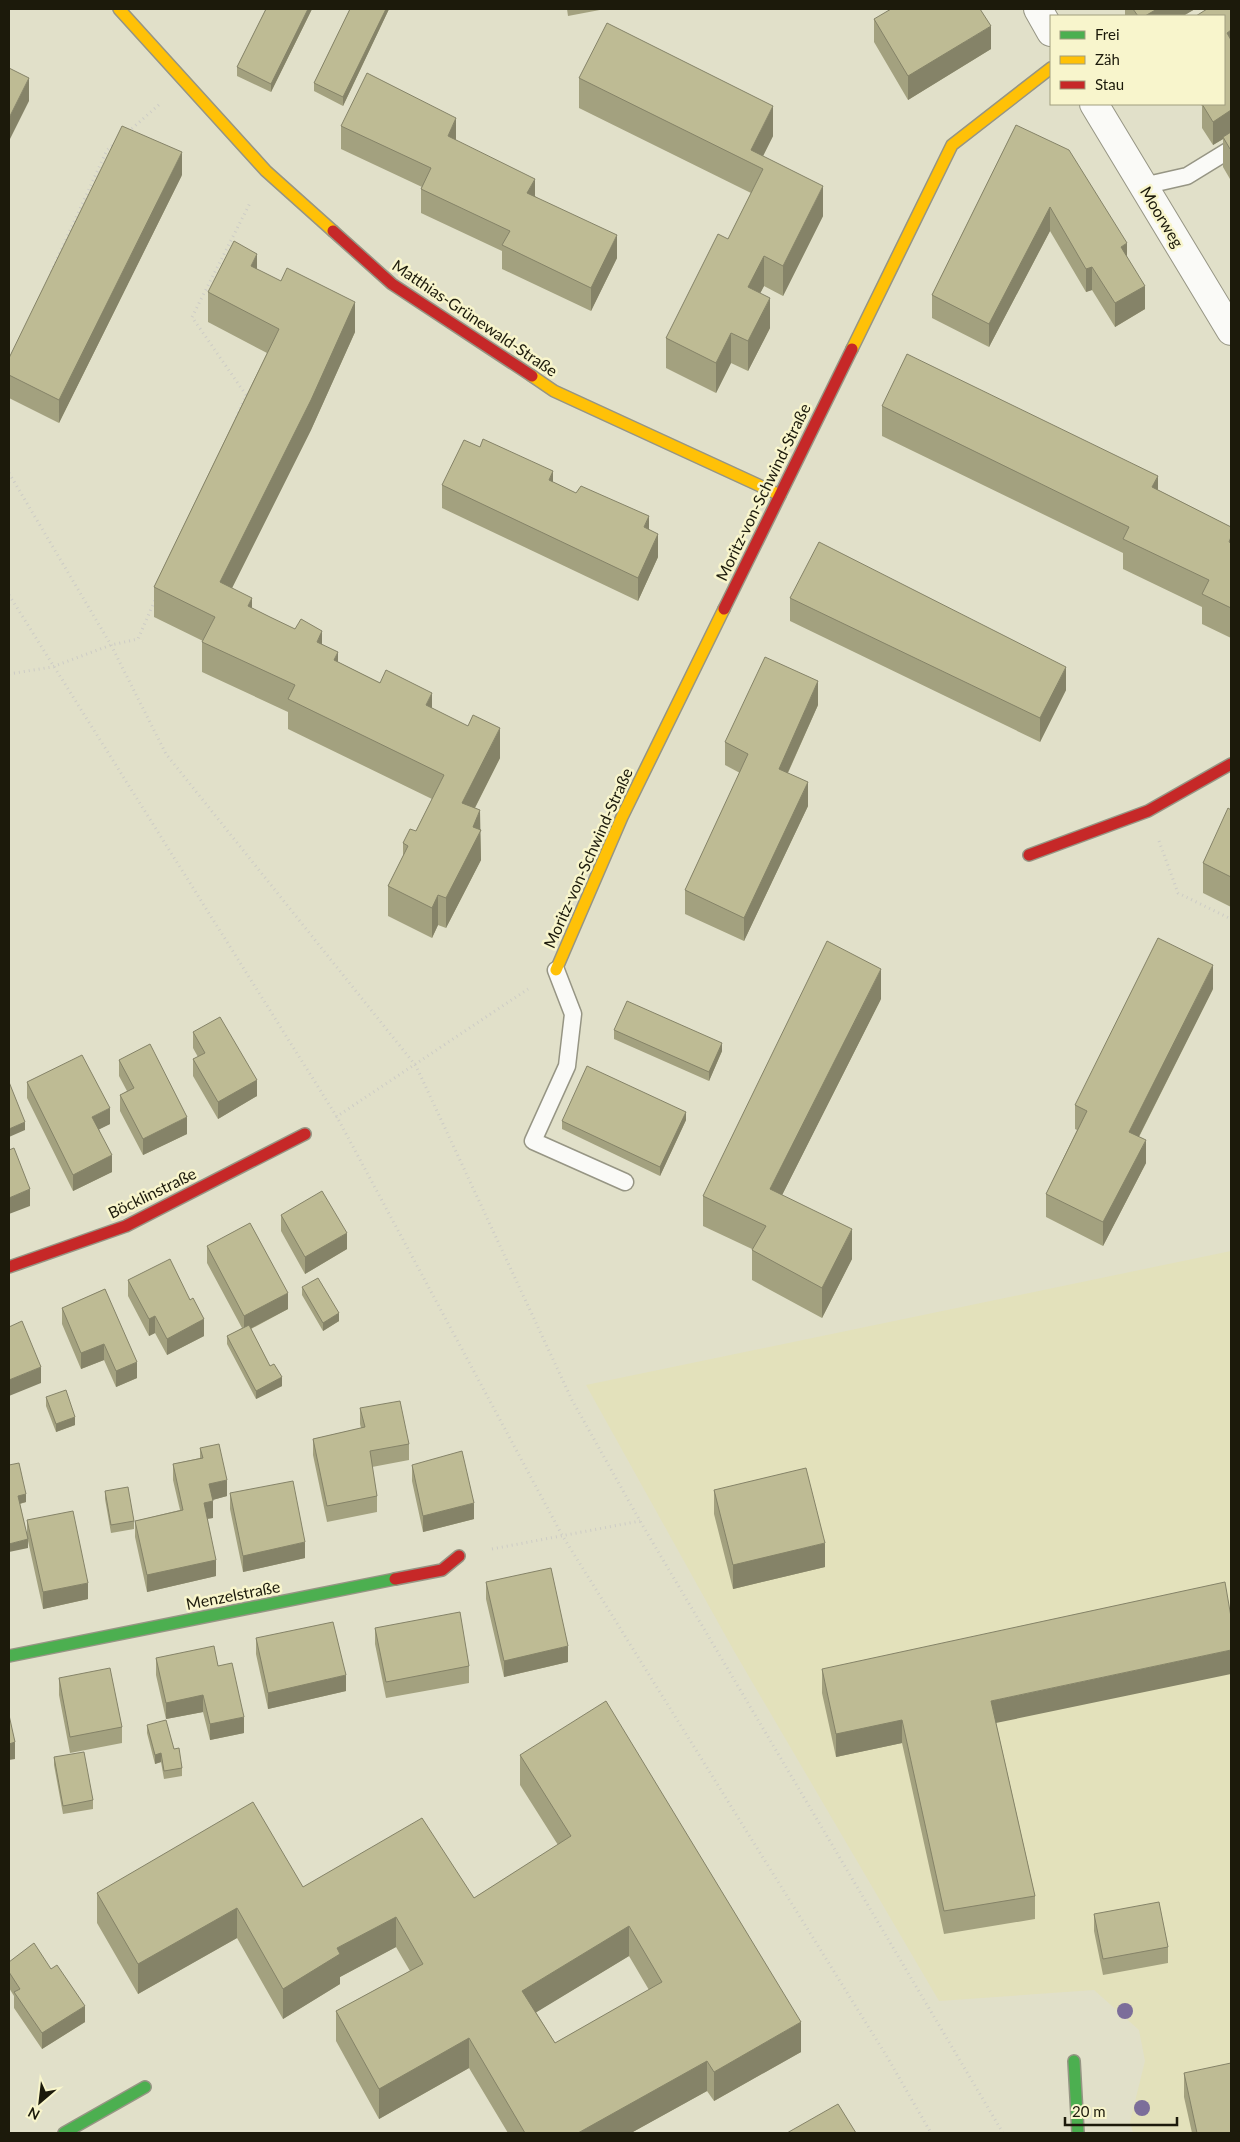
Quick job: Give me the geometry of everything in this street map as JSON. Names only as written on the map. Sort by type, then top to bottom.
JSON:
[{"type":"street","name":"Matthias-Grünewald-Straße","points":[[120,9],[266,171],[392,284],[554,391],[780,495]]},
{"type":"street","points":[[1038,9],[1050,30]]},
{"type":"street","name":"Moritz-von-Schwind-Straße","points":[[556,970],[622,817],[952,146],[1050,69]]},
{"type":"street","name":"Moorweg","points":[[1095,105],[1231,331]]},
{"type":"street","points":[[1029,855],[1148,811],[1231,764]]},
{"type":"street","name":"Böcklinstraße","points":[[9,1268],[126,1226],[305,1134]]},
{"type":"street","name":"Menzelstraße","points":[[9,1656],[442,1570],[459,1556]]},
{"type":"street","points":[[1074,2061],[1078,2133]]},
{"type":"street","points":[[64,2133],[145,2087]]},
{"type":"lane","points":[[1143,186],[1187,176],[1231,149]]},
{"type":"lane","points":[[556,970],[573,1014],[567,1066],[533,1141],[625,1182]]},
{"type":"path","points":[[50,275],[107,150],[186,82]]},
{"type":"path","points":[[234,422],[246,395],[192,318],[266,171]]},
{"type":"path","points":[[9,473],[111,645],[166,754],[416,1066],[572,1400],[640,1522],[1003,2133]]},
{"type":"path","points":[[9,674],[52,667],[111,645],[138,639],[158,594]]},
{"type":"path","points":[[9,595],[52,667],[337,1117],[562,1535],[886,2055],[931,2133]]},
{"type":"path","points":[[1148,811],[1178,893],[1231,918]]},
{"type":"path","points":[[305,1134],[337,1117],[416,1066],[556,970]]},
{"type":"path","points":[[459,1556],[562,1535],[640,1522]]},
{"type":"shaded area","points":[[1231,1251],[1231,2133],[1133,2133],[1130,2122],[1145,2061],[1139,2030],[1094,1990],[939,2001],[734,1651],[586,1385]]},
{"type":"building","points":[[266,9],[308,9],[271,84],[237,67]]},
{"type":"building","points":[[350,9],[386,9],[343,97],[314,83]]},
{"type":"building","points":[[891,9],[980,9],[991,26],[908,76],[874,19]]},
{"type":"building","points":[[1133,9],[1157,9],[1147,15],[1137,15]]},
{"type":"building","points":[[1207,9],[1231,9],[1231,30],[1227,33],[1231,40],[1231,110],[1213,122],[1203,105],[1225,105],[1225,15],[1198,15]]},
{"type":"building","points":[[607,23],[773,106],[751,150],[823,186],[783,266],[764,256],[748,287],[770,298],[748,341],[731,333],[716,363],[666,338],[718,234],[728,239],[763,169],[579,78]]},
{"type":"building","points":[[9,68],[29,78],[9,118]]},
{"type":"building","points":[[367,73],[456,118],[448,136],[535,179],[527,193],[617,235],[591,288],[502,245],[510,231],[421,189],[431,168],[341,126]]},
{"type":"building","points":[[1016,125],[1069,150],[1127,243],[1121,247],[1145,286],[1115,303],[1092,267],[1086,269],[1050,207],[989,324],[932,295]]},
{"type":"building","points":[[122,126],[182,152],[59,400],[9,375],[9,358]]},
{"type":"building","points":[[1231,132],[1231,148],[1230,149],[1223,137]]},
{"type":"building","points":[[234,241],[257,254],[251,266],[281,281],[287,268],[355,302],[311,400],[220,582],[252,598],[248,606],[270,617],[295,629],[301,619],[322,631],[317,642],[338,652],[334,660],[380,683],[386,670],[432,693],[426,705],[468,726],[473,715],[500,728],[462,803],[480,810],[473,827],[481,830],[446,898],[438,895],[432,908],[388,886],[408,846],[403,843],[410,829],[416,831],[444,775],[288,699],[295,685],[202,642],[215,617],[154,587],[279,329],[208,292]]},
{"type":"building","points":[[907,354],[1158,476],[1152,487],[1231,527],[1229,542],[1231,543],[1231,608],[1202,594],[1209,580],[1123,539],[1129,527],[882,406]]},
{"type":"building","points":[[483,439],[553,471],[549,480],[576,493],[581,486],[649,516],[644,527],[658,534],[638,578],[442,485],[464,440],[480,447]]},
{"type":"building","points":[[819,542],[1066,667],[1040,718],[790,598]]},
{"type":"building","points":[[765,657],[818,681],[779,769],[808,782],[744,918],[685,890],[748,754],[725,742]]},
{"type":"building","points":[[1228,808],[1231,810],[1231,877],[1203,863]]},
{"type":"building","points":[[1158,938],[1213,965],[1129,1132],[1146,1140],[1103,1222],[1046,1194],[1087,1111],[1075,1105]]},
{"type":"building","points":[[827,941],[881,969],[770,1189],[852,1229],[822,1288],[752,1250],[766,1226],[703,1196]]},
{"type":"building","points":[[627,1001],[722,1043],[709,1072],[614,1030]]},
{"type":"building","points":[[220,1017],[257,1080],[218,1102],[193,1059],[205,1053],[193,1032]]},
{"type":"building","points":[[150,1044],[187,1117],[143,1139],[120,1095],[134,1088],[119,1060]]},
{"type":"building","points":[[82,1055],[110,1108],[92,1117],[112,1155],[73,1175],[27,1082]]},
{"type":"building","points":[[587,1066],[686,1112],[660,1167],[562,1121]]},
{"type":"building","points":[[9,1082],[25,1122],[9,1129]]},
{"type":"building","points":[[14,1148],[30,1189],[9,1198],[9,1150]]},
{"type":"building","points":[[322,1191],[347,1233],[305,1257],[281,1215]]},
{"type":"building","points":[[250,1223],[288,1293],[244,1316],[207,1246]]},
{"type":"building","points":[[170,1259],[190,1300],[193,1298],[204,1319],[167,1339],[155,1316],[149,1319],[128,1280]]},
{"type":"building","points":[[318,1278],[339,1313],[323,1323],[302,1287]]},
{"type":"building","points":[[105,1289],[137,1362],[116,1371],[104,1344],[81,1353],[62,1308]]},
{"type":"building","points":[[22,1321],[41,1367],[9,1380],[9,1327]]},
{"type":"building","points":[[249,1325],[270,1366],[274,1364],[282,1377],[256,1391],[227,1336]]},
{"type":"building","points":[[66,1390],[75,1417],[56,1424],[46,1397]]},
{"type":"building","points":[[400,1401],[409,1444],[370,1451],[377,1496],[327,1506],[313,1439],[365,1427],[360,1408]]},
{"type":"building","points":[[219,1444],[227,1480],[209,1484],[213,1501],[204,1503],[216,1560],[147,1575],[135,1521],[183,1510],[173,1464],[203,1458],[200,1448]]},
{"type":"building","points":[[462,1451],[474,1503],[423,1516],[412,1465]]},
{"type":"building","points":[[19,1463],[26,1494],[18,1496],[28,1539],[9,1544],[9,1465]]},
{"type":"building","points":[[806,1468],[825,1543],[733,1565],[714,1490]]},
{"type":"building","points":[[293,1481],[305,1542],[243,1556],[230,1493]]},
{"type":"building","points":[[128,1487],[134,1521],[111,1525],[105,1491]]},
{"type":"building","points":[[73,1511],[88,1583],[43,1592],[27,1520]]},
{"type":"building","points":[[551,1568],[568,1646],[504,1661],[486,1582]]},
{"type":"building","points":[[1225,1582],[1231,1617],[1231,1650],[991,1701],[1035,1896],[944,1911],[902,1720],[836,1734],[822,1669]]},
{"type":"building","points":[[460,1612],[469,1666],[386,1682],[375,1628]]},
{"type":"building","points":[[333,1622],[346,1675],[268,1693],[256,1638]]},
{"type":"building","points":[[214,1646],[218,1666],[232,1663],[244,1717],[210,1724],[203,1695],[166,1703],[156,1658]]},
{"type":"building","points":[[110,1668],[122,1727],[70,1737],[59,1678]]},
{"type":"building","points":[[606,1701],[801,2022],[714,2072],[707,2061],[578,2133],[525,2133],[469,2038],[379,2089],[336,2011],[423,1964],[396,1917],[337,1948],[340,1954],[283,1989],[237,1908],[138,1964],[97,1893],[253,1802],[303,1887],[422,1818],[474,1898],[571,1836],[520,1755]],"holes":[[[629,1926],[662,1982],[555,2043],[522,1991]]]},
{"type":"building","points":[[9,1715],[15,1742],[9,1744]]},
{"type":"building","points":[[166,1720],[174,1749],[179,1748],[182,1768],[164,1771],[161,1753],[155,1755],[147,1725]]},
{"type":"building","points":[[84,1752],[93,1800],[63,1806],[54,1757]]},
{"type":"building","points":[[1159,1902],[1168,1947],[1103,1959],[1094,1914]]},
{"type":"building","points":[[34,1943],[51,1969],[57,1965],[85,2006],[42,2033],[14,1992],[20,1989],[9,1972],[9,1962]]},
{"type":"building","points":[[1231,2063],[1231,2133],[1197,2133],[1184,2073]]},
{"type":"building","points":[[838,2104],[856,2133],[787,2133]]},
{"type":"traffic: fast","points":[[9,1656],[395,1579]]},
{"type":"traffic: fast","points":[[1074,2061],[1078,2133]]},
{"type":"traffic: fast","points":[[64,2133],[145,2087]]},
{"type":"traffic: slow","points":[[119,9],[266,171],[333,231]]},
{"type":"traffic: slow","points":[[852,349],[952,145],[1050,69]]},
{"type":"traffic: slow","points":[[532,376],[554,391],[780,495]]},
{"type":"traffic: slow","points":[[556,970],[622,817],[724,609]]},
{"type":"traffic: jam","points":[[333,231],[392,284],[532,376]]},
{"type":"traffic: jam","points":[[724,609],[852,349]]},
{"type":"traffic: jam","points":[[1029,855],[1148,811],[1231,764]]},
{"type":"traffic: jam","points":[[9,1267],[126,1226],[305,1134]]},
{"type":"traffic: jam","points":[[395,1579],[442,1570],[459,1556]]}]
